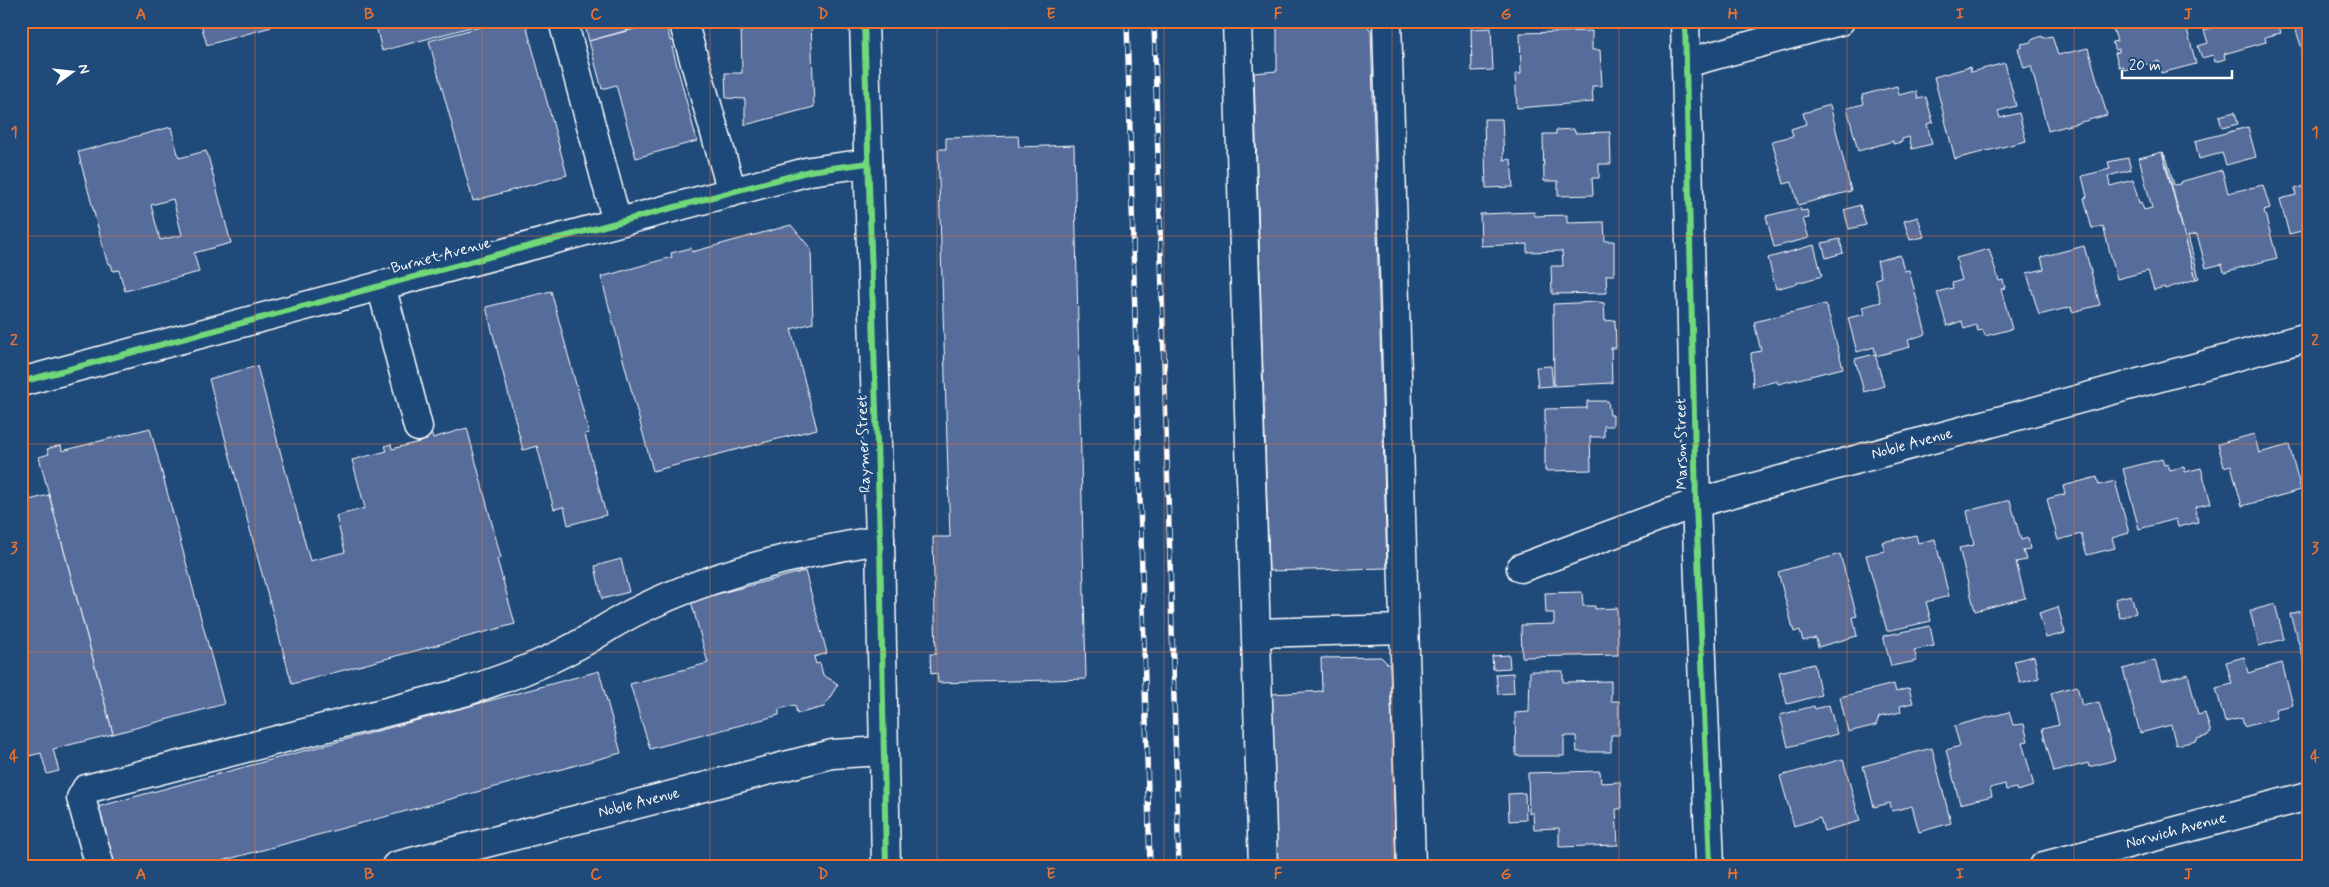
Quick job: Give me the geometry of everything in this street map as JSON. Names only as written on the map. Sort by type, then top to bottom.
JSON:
[{"type":"street","points":[[563,21],[617,222]]},
{"type":"street","points":[[683,21],[732,192]]},
{"type":"street","name":"Raymer Street","points":[[864,21],[880,540],[886,866]]},
{"type":"street","points":[[1237,21],[1263,866]]},
{"type":"street","points":[[1387,21],[1411,866]]},
{"type":"street","name":"Marson Street","points":[[1685,21],[1696,503],[1710,866]]},
{"type":"street","points":[[1686,62],[1840,21]]},
{"type":"street","name":"Burnet Avenue","points":[[21,382],[810,171],[868,163]]},
{"type":"street","points":[[381,286],[418,427]]},
{"type":"street","name":"Noble Avenue","points":[[1521,568],[1696,503],[2308,337]]},
{"type":"street","points":[[100,866],[81,798],[86,789],[464,692],[522,673],[575,647],[638,610],[684,590],[738,572],[836,548],[880,540]]},
{"type":"street","points":[[1256,633],[1404,629]]},
{"type":"street","name":"Noble Avenue","points":[[408,864],[832,754],[884,751]]},
{"type":"street","name":"Norwich Avenue","points":[[2044,866],[2308,796]]},
{"type":"building","points":[[200,21],[269,21],[271,27],[207,45]]},
{"type":"building","points":[[375,21],[477,21],[478,25],[382,51]]},
{"type":"building","points":[[502,21],[525,21],[567,175],[473,201],[429,41]]},
{"type":"building","points":[[584,21],[626,21],[628,30],[589,41]]},
{"type":"building","points":[[665,21],[697,141],[636,158],[616,85],[602,89],[589,41]]},
{"type":"building","points":[[741,21],[811,21],[814,107],[745,125],[745,99],[726,98],[725,73],[742,73]]},
{"type":"building","points":[[999,21],[1072,21],[1072,23],[1000,26]]},
{"type":"building","points":[[1362,21],[1371,30],[1387,568],[1269,571],[1254,73],[1277,71],[1277,22]]},
{"type":"building","points":[[2138,21],[2185,21],[2196,64],[2161,73],[2159,61],[2124,70],[2123,66],[2119,67],[2115,53],[2119,52],[2119,49],[2115,50],[2112,42],[2117,41],[2113,28]]},
{"type":"building","points":[[2214,21],[2278,21],[2281,33],[2265,37],[2266,42],[2224,54],[2225,59],[2215,62],[2213,55],[2202,58],[2198,46],[2208,43],[2204,30],[2215,27]]},
{"type":"building","points":[[2293,21],[2308,21],[2308,54],[2304,55]]},
{"type":"building","points":[[1491,28],[1493,70],[1472,71],[1471,29]]},
{"type":"building","points":[[1592,31],[1592,50],[1600,50],[1602,86],[1592,86],[1593,102],[1517,108],[1515,74],[1521,74],[1520,33]]},
{"type":"building","points":[[2042,36],[2043,38],[2052,36],[2058,55],[2088,48],[2107,115],[2048,131],[2031,66],[2024,68],[2018,48],[2022,47],[2021,44],[2031,42],[2031,40]]},
{"type":"building","points":[[2005,63],[2016,106],[1998,111],[2000,118],[2019,113],[2026,141],[1955,159],[1934,77],[1970,67],[1971,72]]},
{"type":"building","points":[[1897,86],[1899,95],[1916,91],[1918,99],[1926,97],[1933,122],[1927,124],[1932,144],[1912,149],[1909,137],[1902,139],[1902,142],[1893,144],[1893,141],[1858,151],[1847,108],[1864,104],[1862,95]]},
{"type":"building","points":[[1830,105],[1851,191],[1798,205],[1792,182],[1784,184],[1772,141],[1793,136],[1791,129],[1806,124],[1803,113]]},
{"type":"building","points":[[2235,112],[2238,124],[2222,128],[2219,116]]},
{"type":"building","points":[[1484,119],[1502,119],[1504,160],[1511,159],[1513,187],[1486,188]]},
{"type":"building","points":[[171,127],[179,158],[206,151],[231,243],[194,253],[199,272],[125,291],[119,270],[113,271],[111,264],[108,264],[78,152]],"holes":[[[173,199],[182,235],[160,240],[151,205]]]},
{"type":"building","points":[[2248,127],[2256,157],[2226,165],[2222,153],[2199,159],[2195,141]]},
{"type":"building","points":[[1574,129],[1575,133],[1610,132],[1611,164],[1599,164],[1599,178],[1592,178],[1593,195],[1558,196],[1558,181],[1544,181],[1543,134],[1556,134],[1556,130]]},
{"type":"building","points":[[1018,136],[1019,147],[1074,145],[1086,679],[938,683],[937,673],[931,674],[930,654],[936,654],[933,537],[950,537],[938,149],[946,149],[946,138]]},
{"type":"building","points":[[2162,152],[2196,279],[2165,289],[2164,287],[2154,290],[2148,271],[2117,279],[2103,226],[2092,229],[2084,198],[2087,197],[2082,176],[2110,169],[2108,162],[2128,158],[2131,170],[2108,176],[2110,186],[2133,180],[2139,203],[2141,202],[2144,210],[2152,208],[2139,158]]},
{"type":"building","points":[[2164,156],[2166,156],[2174,185],[2222,170],[2228,193],[2263,185],[2270,208],[2264,210],[2277,258],[2224,272],[2222,264],[2206,268],[2197,234],[2188,236],[2199,278],[2196,279]]},
{"type":"building","points":[[2308,185],[2308,235],[2306,230],[2289,234],[2280,199],[2296,195],[2295,189]]},
{"type":"building","points":[[1860,205],[1866,225],[1849,229],[1844,210]]},
{"type":"building","points":[[1800,208],[1801,211],[1807,210],[1809,218],[1803,219],[1809,238],[1774,247],[1766,216]]},
{"type":"building","points":[[1534,212],[1535,216],[1567,215],[1567,223],[1604,222],[1605,241],[1614,241],[1614,275],[1606,275],[1607,293],[1552,294],[1551,266],[1563,266],[1562,251],[1527,252],[1527,244],[1481,246],[1480,214]]},
{"type":"building","points":[[1918,217],[1924,237],[1910,240],[1904,221]]},
{"type":"building","points":[[791,225],[811,249],[813,323],[791,329],[817,429],[653,471],[601,277],[672,257],[671,253],[691,248],[692,252]]},
{"type":"building","points":[[1840,239],[1843,253],[1826,258],[1822,243]]},
{"type":"building","points":[[1814,245],[1822,276],[1776,289],[1768,258]]},
{"type":"building","points":[[2084,246],[2100,305],[2072,312],[2071,307],[2039,315],[2027,273],[2044,269],[2041,257]]},
{"type":"building","points":[[1989,249],[1999,281],[2003,280],[2005,288],[2001,289],[2012,329],[1985,336],[1983,330],[1978,331],[1976,325],[1964,329],[1962,321],[1947,326],[1937,292],[1953,288],[1952,283],[1962,280],[1956,258]]},
{"type":"building","points":[[1900,255],[1904,271],[1909,270],[1926,334],[1908,340],[1910,347],[1876,356],[1874,347],[1857,352],[1848,318],[1864,314],[1862,307],[1881,302],[1875,279],[1881,277],[1877,261]]},
{"type":"building","points":[[551,291],[589,433],[585,434],[606,515],[568,525],[564,507],[554,509],[537,446],[523,450],[486,307]]},
{"type":"building","points":[[1604,303],[1605,321],[1615,320],[1616,348],[1611,348],[1612,383],[1554,386],[1553,304]]},
{"type":"building","points":[[1826,304],[1843,368],[1778,384],[1777,381],[1753,387],[1751,353],[1761,351],[1754,322]]},
{"type":"building","points":[[1875,354],[1884,386],[1864,392],[1855,359]]},
{"type":"building","points":[[257,366],[310,561],[345,552],[336,516],[365,508],[352,460],[387,451],[385,446],[391,444],[392,449],[427,440],[426,435],[431,433],[433,438],[467,428],[501,558],[497,559],[515,624],[292,684],[209,379]]},
{"type":"building","points":[[1551,366],[1553,386],[1538,387],[1536,367]]},
{"type":"building","points":[[1587,401],[1608,401],[1610,415],[1613,415],[1613,426],[1604,426],[1604,437],[1590,437],[1591,470],[1545,471],[1545,409],[1587,408]]},
{"type":"building","points":[[150,428],[224,704],[113,734],[39,457],[49,454],[47,449],[61,445],[62,451]]},
{"type":"building","points":[[2254,434],[2259,453],[2289,445],[2301,490],[2242,506],[2231,465],[2224,467],[2218,444]]},
{"type":"building","points":[[2162,459],[2164,465],[2168,464],[2170,470],[2184,467],[2185,472],[2201,468],[2211,503],[2195,507],[2198,522],[2178,527],[2176,519],[2139,529],[2123,469]]},
{"type":"building","points":[[2097,477],[2099,485],[2115,481],[2129,533],[2112,538],[2115,548],[2087,555],[2081,534],[2058,540],[2047,499],[2065,494],[2063,486]]},
{"type":"building","points":[[49,495],[113,734],[53,749],[59,771],[47,774],[41,753],[21,758],[21,502]]},
{"type":"building","points":[[2010,500],[2021,540],[2028,538],[2030,549],[2023,550],[2026,560],[2016,562],[2025,598],[1975,611],[1959,548],[1974,545],[1967,511]]},
{"type":"building","points":[[1916,535],[1918,543],[1935,539],[1949,596],[1926,602],[1931,621],[1887,631],[1866,555],[1885,551],[1882,542]]},
{"type":"building","points":[[1840,554],[1857,616],[1853,617],[1857,636],[1818,647],[1816,638],[1803,641],[1800,630],[1794,632],[1778,572]]},
{"type":"building","points":[[621,559],[629,592],[602,599],[595,566]]},
{"type":"building","points":[[805,571],[827,653],[814,657],[816,664],[820,663],[823,675],[838,684],[824,707],[797,714],[795,705],[779,709],[779,715],[650,749],[630,684],[708,663],[691,601]]},
{"type":"building","points":[[1582,592],[1583,606],[1595,606],[1595,609],[1617,608],[1618,655],[1522,657],[1521,625],[1554,624],[1554,613],[1546,613],[1545,593]]},
{"type":"building","points":[[2131,595],[2136,613],[2120,618],[2115,599]]},
{"type":"building","points":[[2275,604],[2284,639],[2259,646],[2250,611]]},
{"type":"building","points":[[2058,607],[2065,633],[2046,638],[2039,613]]},
{"type":"building","points":[[2308,609],[2308,674],[2290,614]]},
{"type":"building","points":[[1930,626],[1934,646],[1914,650],[1917,661],[1891,666],[1883,636]]},
{"type":"building","points":[[1509,655],[1510,668],[1493,669],[1492,656]]},
{"type":"building","points":[[2034,656],[2039,678],[2020,683],[2014,661]]},
{"type":"building","points":[[1381,657],[1390,666],[1396,866],[1277,866],[1272,694],[1322,691],[1321,658]]},
{"type":"building","points":[[2244,657],[2248,673],[2282,663],[2293,705],[2275,709],[2277,718],[2244,727],[2242,718],[2225,722],[2216,688],[2232,684],[2226,662]]},
{"type":"building","points":[[2155,660],[2161,681],[2188,674],[2198,715],[2205,713],[2211,733],[2207,736],[2197,739],[2197,741],[2176,745],[2171,725],[2140,733],[2123,669]]},
{"type":"building","points":[[1814,664],[1821,695],[1787,704],[1779,672]]},
{"type":"building","points":[[599,671],[621,753],[203,866],[113,866],[97,807]]},
{"type":"building","points":[[1530,671],[1563,671],[1563,682],[1611,681],[1611,701],[1619,701],[1619,735],[1611,735],[1611,752],[1577,752],[1576,736],[1564,736],[1564,756],[1516,756],[1515,713],[1529,712]]},
{"type":"building","points":[[1513,673],[1514,693],[1498,694],[1496,674]]},
{"type":"building","points":[[1894,684],[1896,692],[1909,688],[1913,703],[1900,706],[1901,712],[1879,717],[1876,725],[1848,732],[1840,697]]},
{"type":"building","points":[[2077,686],[2082,706],[2099,702],[2115,760],[2089,767],[2088,763],[2054,772],[2042,729],[2059,725],[2051,693]]},
{"type":"building","points":[[1829,705],[1837,734],[1788,747],[1780,715],[1814,706],[1815,709]]},
{"type":"building","points":[[2009,712],[2013,725],[2024,724],[2028,741],[2022,742],[2034,786],[2017,791],[2016,788],[2006,790],[2005,784],[1990,788],[1992,796],[1960,804],[1946,750],[1960,746],[1954,726]]},
{"type":"building","points":[[1932,748],[1951,823],[1919,832],[1912,806],[1892,811],[1890,803],[1874,807],[1863,766]]},
{"type":"building","points":[[1843,759],[1860,821],[1824,831],[1820,818],[1794,826],[1780,776]]},
{"type":"building","points":[[1600,771],[1601,783],[1620,782],[1621,809],[1616,809],[1618,845],[1559,847],[1559,828],[1534,829],[1533,813],[1529,813],[1528,773]]},
{"type":"building","points":[[1525,793],[1526,820],[1509,821],[1508,794]]},
{"type":"railway","points":[[1127,21],[1150,866]]},
{"type":"railway","points":[[1154,21],[1179,866]]},
{"type":"cycle path","points":[[864,21],[880,540],[886,866]]},
{"type":"cycle path","points":[[1685,21],[1696,503],[1710,866]]},
{"type":"cycle path","points":[[21,382],[810,171],[868,163]]}]
